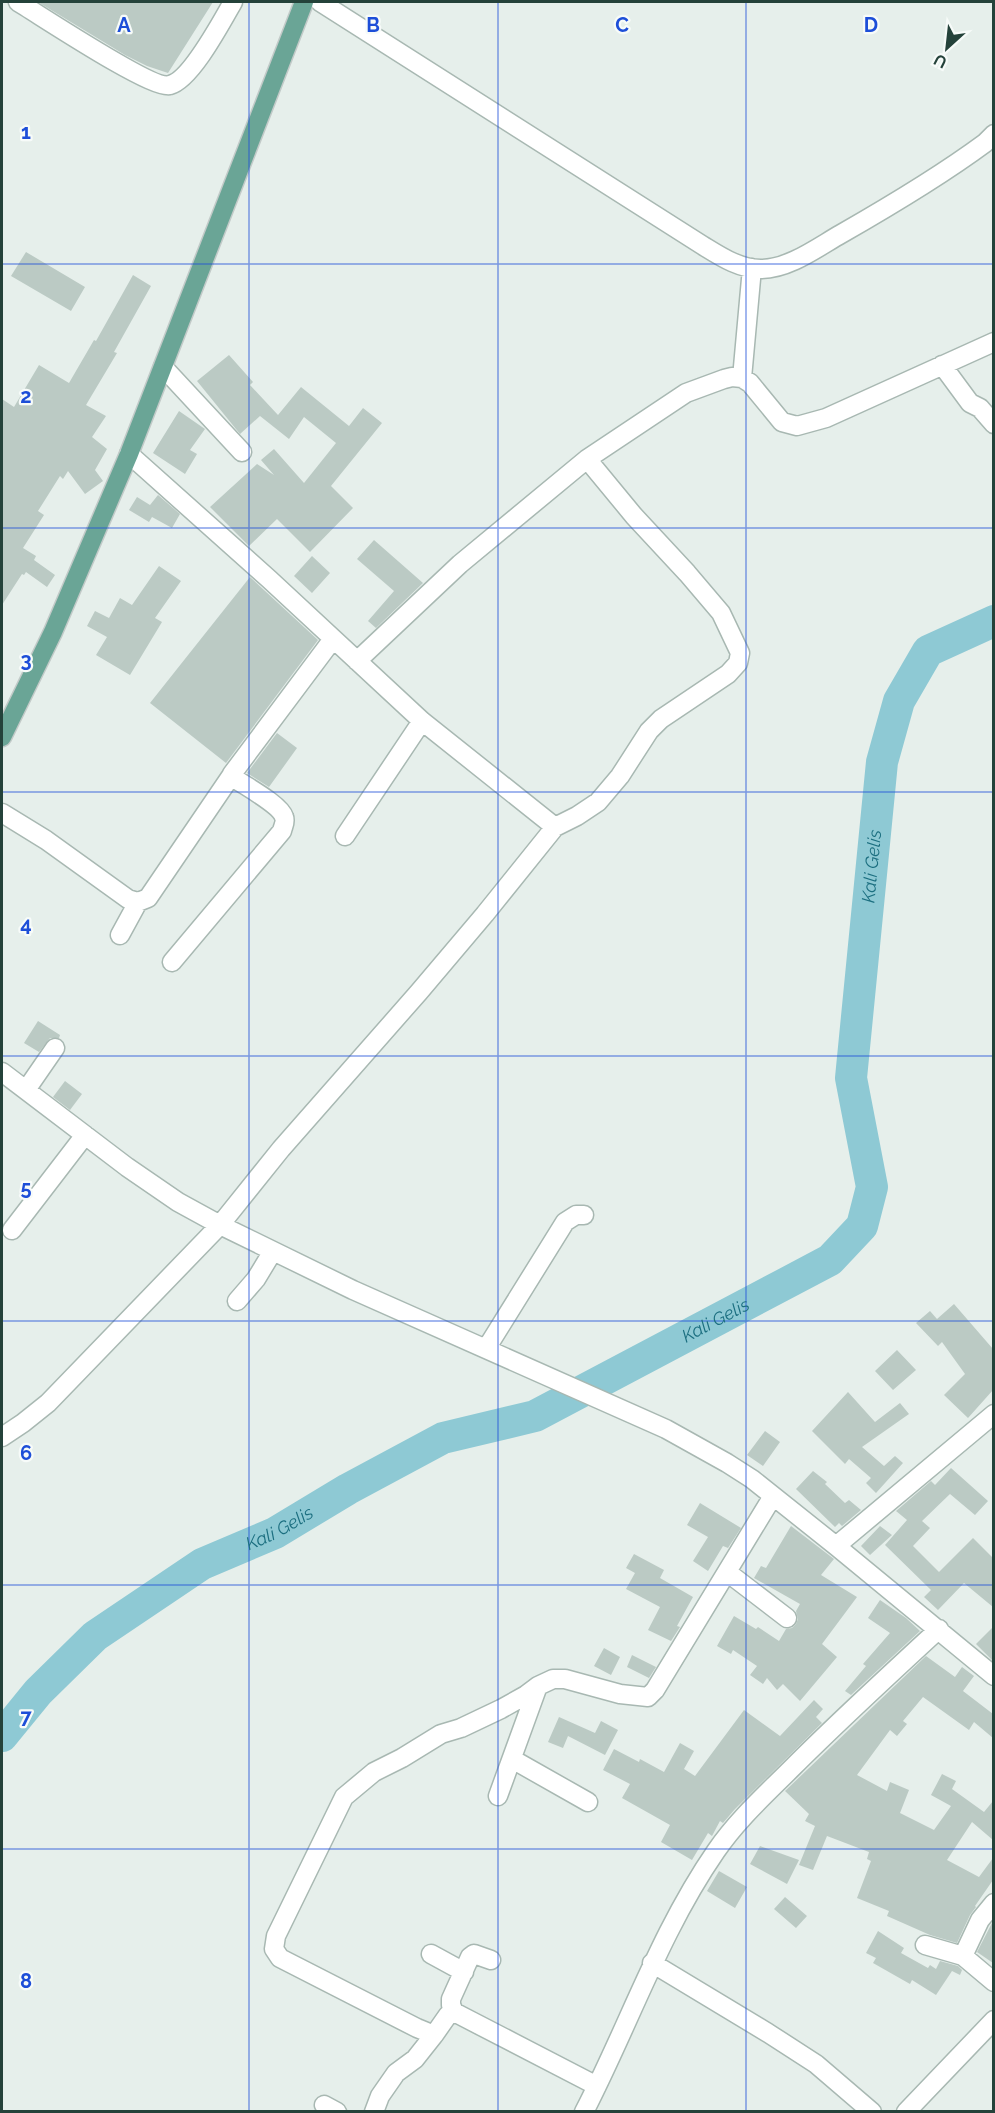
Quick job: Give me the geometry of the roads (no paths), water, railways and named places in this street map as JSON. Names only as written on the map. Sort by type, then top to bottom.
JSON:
[{"type":"main road","points":[[2,737],[52,632],[129,454],[304,2]]},
{"type":"street","points":[[18,2],[129,69],[167,86],[179,80],[192,66],[233,2]]},
{"type":"street","points":[[320,2],[702,245],[735,264],[752,268],[770,268],[807,253],[920,188],[976,149],[993,134]]},
{"type":"street","points":[[742,378],[752,268]]},
{"type":"street","points":[[357,662],[460,564],[587,459],[686,393],[724,379],[742,378],[750,384],[776,417],[787,424],[797,426],[826,418],[993,342]]},
{"type":"street","points":[[942,365],[970,403],[980,408],[993,423]]},
{"type":"street","points":[[163,367],[242,452]]},
{"type":"street","points":[[129,454],[422,721],[555,827]]},
{"type":"street","points":[[2,1437],[48,1403],[220,1225],[281,1149],[485,914],[555,827],[598,802],[613,786],[638,747],[661,719],[728,674],[736,666],[740,653],[721,613],[634,516],[587,459]]},
{"type":"street","points":[[2,813],[46,840],[128,899],[138,902],[148,898],[234,769],[333,639]]},
{"type":"street","points":[[345,836],[422,721]]},
{"type":"street","points":[[172,962],[276,839],[285,822],[276,806],[231,776]]},
{"type":"street","points":[[120,935],[138,902]]},
{"type":"street","points":[[26,1090],[55,1048]]},
{"type":"street","points":[[2,1072],[127,1167],[178,1202],[220,1225],[353,1290],[620,1408],[698,1446],[727,1463],[836,1546],[993,1676]]},
{"type":"street","points":[[12,1230],[85,1135]]},
{"type":"street","points":[[486,1349],[562,1226],[570,1218],[584,1215]]},
{"type":"street","points":[[237,1301],[256,1279],[273,1251]]},
{"type":"street","points":[[836,1546],[993,1414]]},
{"type":"street","points":[[434,2035],[280,1958],[274,1949],[276,1936],[344,1797],[374,1772],[441,1734],[461,1728],[501,1709],[538,1686],[553,1680],[565,1679],[620,1694],[648,1697],[656,1690],[773,1496]]},
{"type":"street","points":[[727,1572],[787,1618]]},
{"type":"street","points":[[584,2112],[652,1963],[692,1887],[717,1850],[737,1823],[855,1706],[939,1629]]},
{"type":"street","points":[[498,1796],[538,1686]]},
{"type":"street","points":[[512,1759],[588,1802]]},
{"type":"street","points":[[963,1956],[980,1920],[993,1903]]},
{"type":"street","points":[[925,1945],[963,1956],[993,1982]]},
{"type":"street","points":[[431,1954],[464,1972]]},
{"type":"street","points":[[491,1960],[474,1954],[470,1957],[451,1999],[454,2012],[597,2086]]},
{"type":"street","points":[[652,1963],[816,2064],[872,2112]]},
{"type":"street","points":[[374,2112],[380,2096],[396,2073],[415,2059],[448,2014],[454,2012]]},
{"type":"street","points":[[906,2112],[993,2020]]},
{"type":"waterway","name":"Kali Gelis","points":[[2,1736],[38,1692],[95,1636],[202,1564],[275,1533],[348,1489],[443,1438],[535,1416],[830,1260],[862,1226],[872,1187],[851,1078],[882,762],[899,701],[928,651],[994,621]]}]
